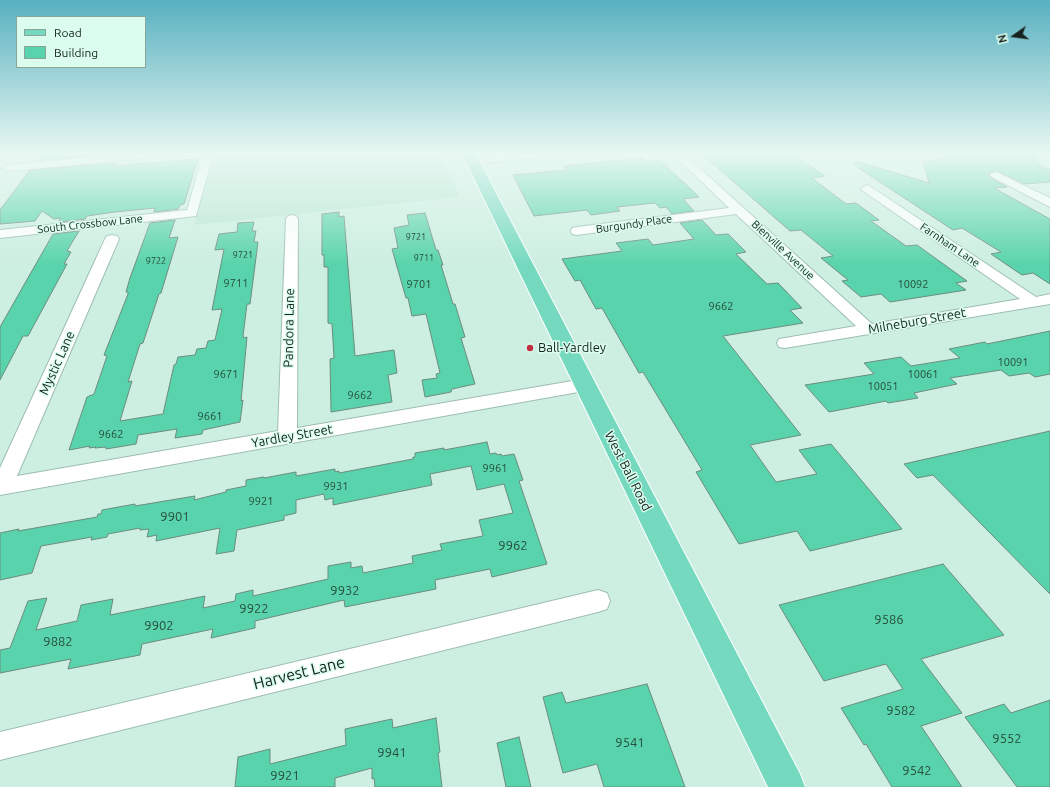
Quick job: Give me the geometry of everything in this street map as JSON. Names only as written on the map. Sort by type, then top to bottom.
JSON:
[{"type":"main road","name":"West Ball Road","points":[[488,192],[787,787]]},
{"type":"street","name":"South Crossbow Lane","points":[[0,234],[192,213],[198,192]]},
{"type":"street","name":"Bienville Avenue","points":[[719,192],[868,329]]},
{"type":"street","name":"Farnham Lane","points":[[871,192],[1034,302]]},
{"type":"street","points":[[1028,192],[1050,203]]},
{"type":"street","name":"Burgundy Place","points":[[577,231],[739,210]]},
{"type":"street","name":"Pandora Lane","points":[[287,436],[292,219]]},
{"type":"street","name":"Mystic Lane","points":[[1,486],[112,239]]},
{"type":"street","name":"Milneburg Street","points":[[785,343],[1050,299]]},
{"type":"street","name":"Yardley Street","points":[[1,486],[584,385]]},
{"type":"street","name":"Harvest Lane","points":[[0,746],[598,601]]},
{"type":"shaded area","points":[[204,192],[458,192],[460,197],[194,225]]},
{"type":"building","points":[[14,192],[188,192],[184,204],[180,205],[178,209],[154,212],[155,208],[115,212],[87,216],[85,219],[60,222],[59,221],[61,218],[54,219],[42,211],[35,221],[0,224],[0,210]]},
{"type":"building","points":[[522,192],[693,192],[699,197],[683,199],[694,211],[672,214],[666,207],[660,208],[655,203],[617,207],[620,211],[591,215],[587,210],[534,216]]},
{"type":"building","points":[[745,192],[830,192],[846,204],[856,203],[879,220],[871,221],[906,246],[917,245],[967,281],[956,283],[966,290],[890,302],[881,294],[861,297],[842,281],[848,280],[821,258],[833,256],[801,230],[790,231]]},
{"type":"building","points":[[895,192],[1001,192],[1050,219],[1050,284],[1033,273],[1022,275],[991,254],[1001,252],[962,228],[953,230]]},
{"type":"building","points":[[339,212],[339,217],[344,216],[355,356],[394,350],[397,373],[388,375],[392,402],[331,412],[330,359],[334,358],[332,324],[328,323],[328,267],[324,267],[324,255],[322,255],[322,214]]},
{"type":"building","points":[[425,213],[436,250],[438,250],[443,265],[441,265],[453,304],[455,304],[465,337],[461,338],[475,384],[452,389],[451,392],[425,397],[422,380],[437,378],[436,374],[440,373],[426,314],[412,316],[408,298],[406,298],[392,249],[398,248],[394,228],[409,225],[407,215]]},
{"type":"building","points":[[175,220],[169,238],[178,237],[161,293],[159,294],[143,343],[140,344],[128,382],[132,381],[120,421],[163,414],[174,365],[176,364],[178,357],[195,355],[197,349],[206,348],[208,341],[215,340],[222,309],[212,310],[224,249],[215,250],[219,234],[237,232],[238,223],[254,222],[252,231],[256,231],[254,242],[258,242],[250,304],[247,304],[243,336],[244,338],[247,337],[240,422],[203,430],[202,434],[175,438],[177,429],[138,435],[136,444],[106,449],[106,447],[89,448],[90,446],[69,450],[87,397],[94,394],[107,356],[104,355],[128,294],[128,292],[126,292],[130,278],[150,223]]},
{"type":"building","points":[[702,220],[716,235],[728,234],[746,252],[736,254],[767,284],[778,283],[802,308],[790,310],[803,323],[723,336],[801,435],[750,445],[776,482],[817,474],[799,450],[831,444],[902,529],[810,551],[797,531],[739,544],[696,472],[702,470],[643,372],[639,373],[602,308],[596,309],[580,280],[575,281],[562,259],[622,251],[616,243],[648,239],[653,245],[694,239],[680,223]]},
{"type":"building","points":[[79,231],[67,251],[71,252],[64,264],[67,264],[28,336],[23,336],[0,380],[0,327],[53,234]]},
{"type":"building","points":[[1050,331],[1050,374],[1035,377],[1029,373],[1009,376],[1001,370],[950,378],[957,384],[914,393],[918,398],[888,403],[886,401],[829,412],[805,385],[874,374],[864,363],[901,357],[911,366],[960,358],[949,349],[985,342],[987,344]]},
{"type":"building","points":[[1050,431],[1050,594],[933,475],[917,478],[904,464]]},
{"type":"building","points":[[487,442],[490,454],[496,453],[497,455],[501,454],[502,456],[514,454],[523,480],[519,481],[547,564],[492,577],[490,569],[435,580],[436,589],[345,607],[344,600],[255,621],[255,628],[211,638],[213,629],[142,644],[140,655],[68,669],[71,659],[0,673],[0,650],[10,648],[28,601],[47,598],[36,630],[77,621],[81,605],[113,599],[110,615],[205,596],[203,608],[235,601],[236,594],[253,590],[253,596],[328,579],[328,566],[351,562],[351,568],[362,566],[363,573],[413,563],[412,556],[442,550],[440,544],[483,536],[479,520],[513,513],[504,484],[477,490],[471,466],[430,474],[432,485],[333,505],[333,498],[325,500],[324,494],[296,500],[296,513],[284,516],[284,520],[237,530],[234,551],[216,554],[220,528],[156,541],[157,535],[147,537],[149,529],[140,530],[140,528],[108,534],[107,537],[91,540],[92,537],[41,546],[32,573],[0,580],[0,533],[97,517],[98,514],[101,514],[102,510],[135,504],[135,506],[195,496],[194,500],[226,492],[226,490],[246,486],[246,480],[296,472],[296,476],[335,469],[335,472],[339,471],[339,473],[413,459],[413,457],[415,457],[415,453],[444,448],[444,450]]},
{"type":"building","points":[[943,564],[1004,635],[921,659],[962,713],[921,726],[962,787],[892,787],[866,744],[864,745],[841,708],[903,689],[886,664],[824,681],[779,605]]},
{"type":"building","points":[[647,684],[685,787],[604,787],[597,764],[563,773],[543,697],[562,692],[566,703]]},
{"type":"building","points":[[1050,700],[1050,787],[1017,787],[965,717],[1004,704],[1011,713]]},
{"type":"building","points":[[436,718],[442,787],[375,787],[374,778],[372,779],[372,768],[335,778],[335,787],[235,787],[238,757],[270,749],[270,764],[346,745],[345,729],[392,719],[393,728]]},
{"type":"building","points":[[519,737],[531,787],[506,787],[497,743]]},
{"type":"place","name":"Ball-Yardley","points":[[530,348]]}]
